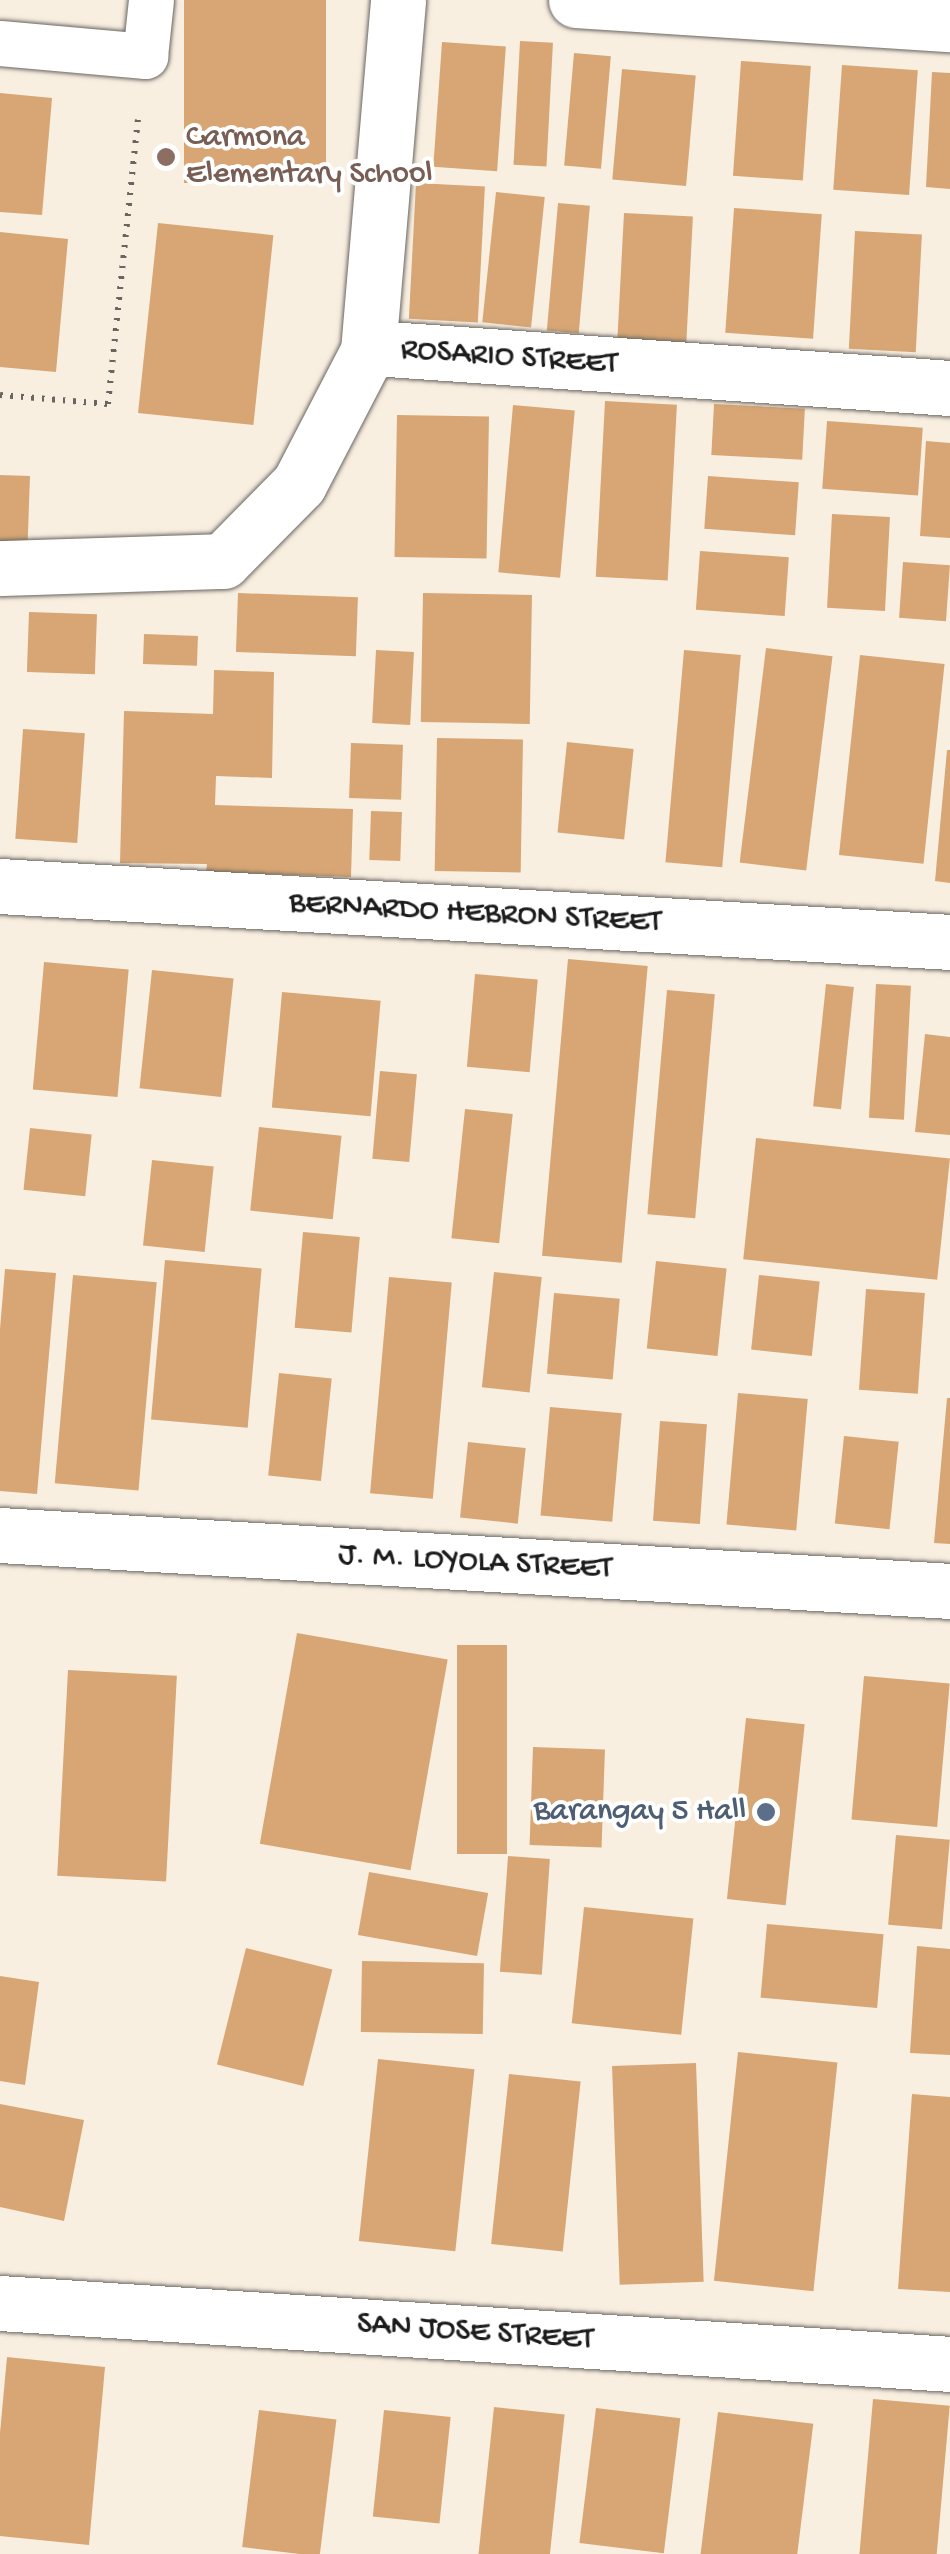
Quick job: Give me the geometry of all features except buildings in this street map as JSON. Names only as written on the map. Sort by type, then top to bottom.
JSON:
[{"type":"street","points":[[368,351],[398,0]]},
{"type":"street","points":[[576,0],[950,24]]},
{"type":"street","name":"ROSARIO STREET","points":[[0,568],[223,560],[298,484],[368,351],[388,349],[950,388]]},
{"type":"street","name":"BERNARDO HEBRON STREET","points":[[0,886],[950,942]]},
{"type":"street","name":"J. M. LOYOLA STREET","points":[[0,1535],[950,1591]]},
{"type":"street","name":"SAN JOSE STREET","points":[[0,2303],[950,2364]]},
{"type":"lane","points":[[0,44],[145,56],[151,0]]},
{"type":"path","points":[[0,395],[108,404],[145,56]]},
{"type":"place","name":"Carmona Elementary School","points":[[166,157]]},
{"type":"place","name":"Barangay 5 Hall","points":[[766,1812]]}]
